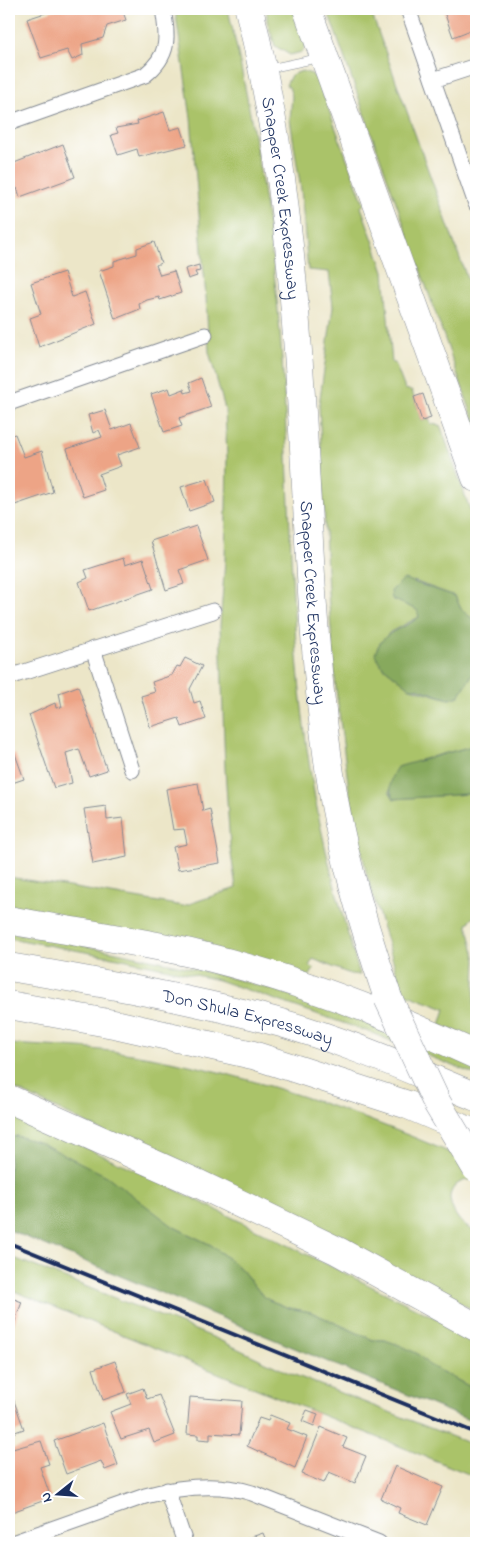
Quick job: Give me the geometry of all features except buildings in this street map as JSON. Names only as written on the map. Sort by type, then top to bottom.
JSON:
[{"type":"highway","name":"Snapper Creek Expressway","points":[[249,9],[263,70],[280,162],[289,238],[297,329],[314,631],[330,776],[353,886],[388,998],[437,1103],[476,1168]]},
{"type":"highway","points":[[307,9],[476,478]]},
{"type":"highway","points":[[9,920],[199,955],[301,986],[425,1033],[476,1055]]},
{"type":"highway","name":"Don Shula Expressway","points":[[9,967],[124,986],[260,1017],[370,1052],[476,1097]]},
{"type":"highway","name":"Don Shula Expressway","points":[[9,1005],[119,1025],[253,1055],[408,1105],[476,1134]]},
{"type":"highway","points":[[9,1100],[199,1184],[329,1247],[476,1327]]},
{"type":"street","points":[[9,123],[140,78],[154,68],[164,55],[167,38],[163,9]]},
{"type":"street","points":[[408,9],[476,204]]},
{"type":"street","points":[[434,80],[476,66]]},
{"type":"street","points":[[9,403],[205,335]]},
{"type":"street","points":[[9,677],[213,611]]},
{"type":"street","points":[[93,650],[132,770]]},
{"type":"street","points":[[12,1543],[124,1502],[166,1490],[215,1487],[243,1490],[380,1543]]},
{"type":"street","points":[[166,1490],[185,1543]]},
{"type":"lane","points":[[263,70],[325,57]]},
{"type":"green space","points":[[175,9],[228,9],[245,89],[272,251],[280,333],[294,610],[303,720],[315,800],[326,851],[360,975],[350,974],[313,959],[309,966],[314,969],[309,977],[9,910],[9,877],[183,906],[236,888],[230,847],[225,769],[220,626],[225,561],[227,458],[225,409],[209,352],[191,118]]},
{"type":"green space","points":[[267,9],[293,9],[306,45],[302,52],[290,55],[275,46],[267,21]]},
{"type":"green space","points":[[327,9],[370,9],[476,303],[476,426]]},
{"type":"green space","points":[[302,71],[312,74],[318,81],[364,204],[361,207],[384,271],[392,363],[395,363],[405,389],[412,391],[422,421],[429,419],[431,424],[441,427],[476,527],[476,622],[461,609],[455,596],[414,581],[419,617],[390,632],[378,646],[381,665],[410,688],[449,699],[459,696],[476,668],[476,745],[420,760],[389,791],[394,799],[468,794],[476,799],[476,915],[467,924],[476,960],[474,1007],[476,1011],[476,1040],[440,1025],[445,1009],[403,993],[367,876],[349,790],[336,689],[328,593],[319,405],[333,307],[329,272],[308,270],[301,190],[290,119],[292,96],[289,87],[286,85],[291,75]]},
{"type":"green space","points":[[404,579],[455,596],[461,609],[476,622],[476,668],[459,696],[449,699],[416,688],[410,688],[381,665],[375,654],[378,646],[388,635],[419,617],[417,610],[392,599],[391,591]]},
{"type":"green space","points":[[476,745],[476,799],[468,794],[394,799],[390,783],[397,767]]},
{"type":"green space","points":[[9,932],[175,964],[274,990],[351,1016],[476,1065],[476,1075],[369,1032],[218,980],[118,958],[9,938]]},
{"type":"green space","points":[[9,1044],[111,1051],[156,1058],[250,1080],[390,1128],[476,1164],[473,1180],[458,1184],[450,1196],[452,1207],[458,1218],[466,1226],[476,1231],[476,1311],[9,1086]]},
{"type":"green space","points":[[9,1113],[144,1174],[476,1338],[476,1390],[429,1365],[418,1354],[385,1340],[373,1340],[311,1312],[289,1308],[269,1300],[262,1295],[241,1269],[211,1245],[174,1227],[140,1203],[17,1136],[9,1138]]},
{"type":"green space","points":[[17,1136],[41,1143],[107,1176],[174,1227],[211,1245],[241,1269],[262,1295],[269,1300],[289,1308],[311,1312],[373,1340],[385,1340],[402,1346],[418,1354],[429,1365],[476,1390],[476,1423],[9,1230],[9,1138]]},
{"type":"green space","points":[[9,1256],[215,1338],[287,1372],[476,1446],[476,1477],[9,1289]]},
{"type":"railway","points":[[9,1243],[476,1433]]}]
